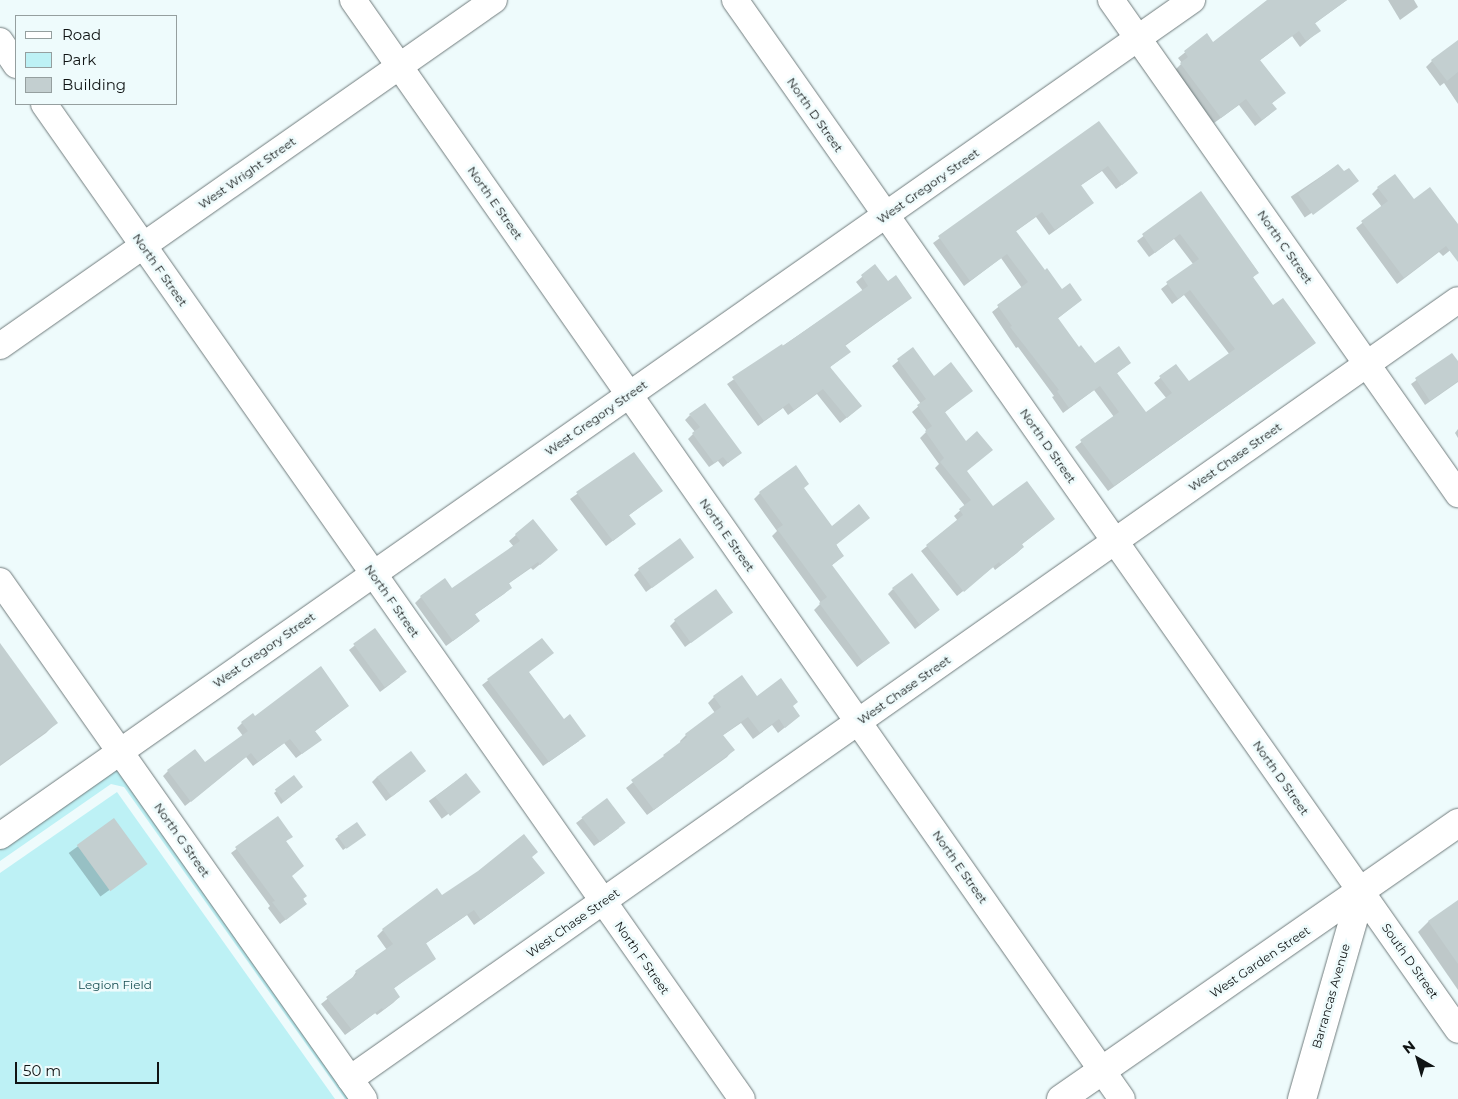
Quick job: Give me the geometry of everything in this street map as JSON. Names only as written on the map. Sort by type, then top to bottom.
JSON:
[{"type":"main road","name":"West Garden Street","points":[[1061,1099],[1458,823]]},
{"type":"main road","name":"Barrancas Avenue","points":[[1302,1099],[1361,892]]},
{"type":"street","name":"North E Street","points":[[353,0],[1122,1099]]},
{"type":"street","name":"West Wright Street","points":[[0,346],[494,0]]},
{"type":"street","name":"North D Street","points":[[735,0],[1361,892]]},
{"type":"street","name":"North C Street","points":[[1111,0],[1458,494]]},
{"type":"street","name":"West Gregory Street","points":[[0,836],[1192,0]]},
{"type":"street","points":[[0,41],[15,64]]},
{"type":"street","name":"North F Street","points":[[45,105],[742,1099]]},
{"type":"street","name":"West Chase Street","points":[[357,1089],[603,902],[1458,300]]},
{"type":"street","name":"North G Street","points":[[0,581],[357,1089]]},
{"type":"street","name":"South D Street","points":[[1361,892],[1458,1030]]},
{"type":"green space","points":[[118,766],[352,1099],[345,1099],[124,787],[111,784],[0,861],[0,849]]},
{"type":"green space","name":"Legion Field","points":[[117,792],[335,1099],[0,1099],[0,873]]},
{"type":"building","points":[[1267,0],[1347,0],[1315,23],[1321,31],[1306,41],[1299,31],[1260,60],[1286,93],[1272,103],[1277,109],[1262,120],[1246,99],[1221,118],[1180,63],[1188,57],[1184,51],[1207,33],[1213,42]]},
{"type":"building","points":[[1458,40],[1458,72],[1447,81],[1431,60]]},
{"type":"building","points":[[1099,121],[1138,173],[1122,185],[1108,166],[1081,185],[1094,203],[1055,230],[1042,212],[1016,231],[1045,270],[1047,268],[1062,289],[1070,283],[1082,300],[1058,318],[1079,347],[1081,345],[1095,363],[1119,346],[1131,363],[1117,373],[1146,412],[1172,393],[1159,376],[1176,364],[1189,381],[1235,349],[1190,290],[1178,299],[1166,282],[1199,259],[1180,234],[1155,253],[1142,234],[1201,191],[1259,273],[1253,277],[1273,305],[1283,298],[1316,343],[1114,486],[1080,440],[1119,412],[1100,386],[1069,408],[1057,391],[1059,390],[1010,327],[1012,326],[997,305],[1028,282],[1007,254],[970,281],[938,236]]},
{"type":"building","points":[[1338,164],[1344,171],[1349,168],[1359,181],[1313,215],[1298,194]]},
{"type":"building","points":[[1395,174],[1414,199],[1430,187],[1458,224],[1458,262],[1446,246],[1404,278],[1361,221],[1388,201],[1377,187]]},
{"type":"building","points":[[875,264],[888,281],[896,275],[912,298],[845,345],[851,352],[830,367],[862,406],[847,418],[823,389],[794,410],[789,403],[764,421],[732,377],[782,344],[783,346],[868,286],[861,275]]},
{"type":"building","points":[[913,347],[934,376],[951,362],[973,391],[945,412],[966,441],[977,431],[993,450],[967,471],[993,506],[1027,481],[1055,519],[1022,544],[1024,547],[1001,565],[999,562],[964,592],[926,545],[963,515],[959,509],[971,500],[940,462],[944,458],[925,431],[932,426],[917,405],[926,399],[897,359]]},
{"type":"building","points":[[1452,353],[1458,361],[1458,381],[1430,401],[1415,378]]},
{"type":"building","points":[[705,403],[742,453],[728,463],[723,457],[714,463],[692,433],[700,427],[689,414]]},
{"type":"building","points":[[634,452],[663,491],[629,515],[636,524],[613,541],[576,492]]},
{"type":"building","points":[[796,465],[809,484],[804,488],[832,526],[859,504],[870,518],[836,545],[844,556],[832,565],[890,643],[863,662],[819,603],[827,597],[777,529],[783,525],[759,492]]},
{"type":"building","points":[[533,519],[558,550],[540,565],[538,562],[509,583],[512,588],[475,614],[480,621],[453,641],[420,596],[445,578],[452,588],[520,541],[515,534]]},
{"type":"building","points":[[680,538],[694,557],[652,588],[638,569]]},
{"type":"building","points":[[912,573],[940,610],[920,625],[892,588]]},
{"type":"building","points":[[716,589],[733,612],[691,643],[674,620]]},
{"type":"building","points":[[375,628],[407,672],[385,688],[353,644]]},
{"type":"building","points":[[542,638],[554,653],[529,672],[564,719],[570,714],[586,736],[549,762],[487,679]]},
{"type":"building","points":[[0,643],[58,723],[0,765]]},
{"type":"building","points":[[321,666],[349,706],[315,731],[322,740],[302,754],[290,739],[258,762],[251,753],[191,802],[167,770],[195,749],[205,762],[248,731],[241,722],[253,713],[255,716]]},
{"type":"building","points":[[742,675],[757,696],[781,678],[798,702],[793,706],[800,716],[785,728],[779,719],[760,733],[748,717],[723,735],[735,750],[654,810],[631,780],[664,756],[687,737],[685,734],[721,707],[713,696]]},
{"type":"building","points":[[411,751],[426,771],[392,797],[377,777]]},
{"type":"building","points":[[466,773],[481,792],[450,816],[435,797]]},
{"type":"building","points":[[294,775],[303,787],[284,801],[275,789]]},
{"type":"building","points":[[607,798],[626,823],[600,842],[581,817]]},
{"type":"building","points":[[278,816],[293,837],[286,841],[304,866],[292,876],[307,896],[303,899],[307,904],[286,920],[272,902],[275,901],[235,847]]},
{"type":"building","points":[[114,818],[148,864],[110,891],[77,845]]},
{"type":"building","points":[[357,822],[366,835],[347,849],[337,836]]},
{"type":"building","points":[[524,834],[538,852],[532,857],[545,873],[481,920],[474,910],[426,943],[436,959],[394,988],[400,997],[352,1030],[326,997],[357,974],[355,971],[393,944],[382,929],[437,888],[442,895],[478,871]]},
{"type":"building","points":[[1458,900],[1458,964],[1428,921]]}]
